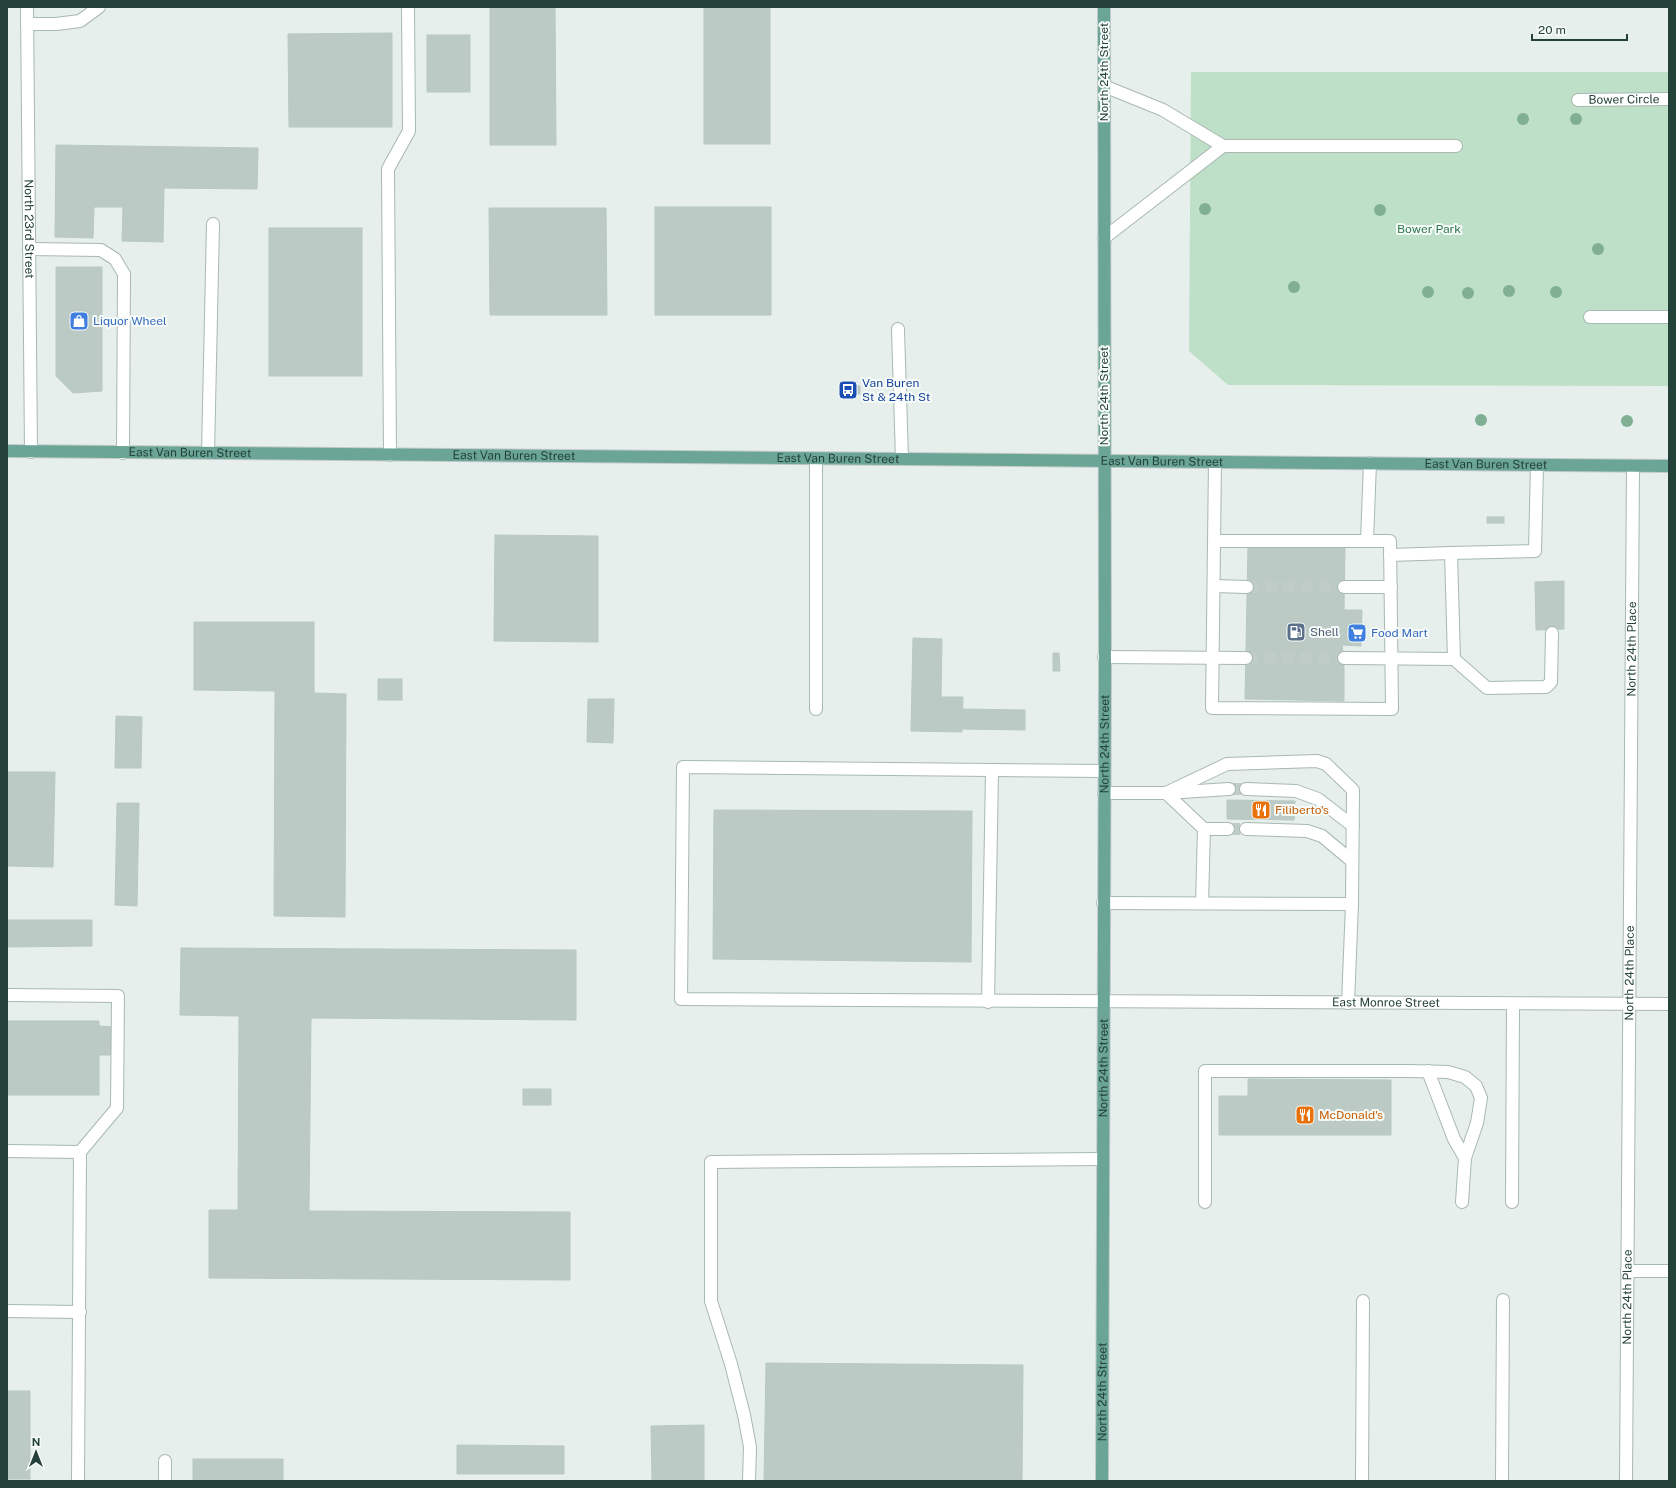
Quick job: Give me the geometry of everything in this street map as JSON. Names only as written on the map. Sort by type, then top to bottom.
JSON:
[{"type":"main road","name":"North 24th Street","points":[[1102,1481],[1105,461],[1104,7]]},
{"type":"main road","name":"East Van Buren Street","points":[[7,451],[1669,466]]},
{"type":"street","name":"North 23rd Street","points":[[27,7],[31,452]]},
{"type":"street","points":[[27,24],[56,24],[80,20],[99,7]]},
{"type":"street","points":[[390,455],[388,169],[409,131],[408,7]]},
{"type":"street","points":[[1104,86],[1162,110],[1223,146],[1456,146]]},
{"type":"street","name":"Bower Circle","points":[[1578,100],[1669,98]]},
{"type":"street","points":[[1104,238],[1223,146]]},
{"type":"street","points":[[208,453],[213,224]]},
{"type":"street","points":[[29,249],[101,250],[115,259],[124,274],[123,453]]},
{"type":"street","points":[[1590,317],[1669,317]]},
{"type":"street","points":[[898,329],[902,459]]},
{"type":"street","points":[[816,459],[816,709]]},
{"type":"street","points":[[1214,541],[1390,541],[1392,709],[1212,708],[1214,586],[1214,541],[1215,462]]},
{"type":"street","points":[[1367,541],[1370,463]]},
{"type":"street","points":[[1390,555],[1535,551],[1537,465]]},
{"type":"street","name":"North 24th Place","points":[[1626,1481],[1628,1004],[1633,466]]},
{"type":"street","points":[[1451,553],[1454,659]]},
{"type":"street","points":[[1214,586],[1247,587]]},
{"type":"street","points":[[1344,588],[1391,588]]},
{"type":"street","points":[[1344,658],[1454,659],[1487,688],[1546,687],[1551,682],[1552,673],[1552,633]]},
{"type":"street","points":[[1104,657],[1246,658]]},
{"type":"street","points":[[1166,794],[1227,764],[1317,761],[1326,764],[1353,790],[1352,904],[1348,1003]]},
{"type":"street","name":"East Monroe Street","points":[[992,771],[683,767],[681,1000],[1669,1004]]},
{"type":"street","points":[[988,1002],[992,771],[1104,771]]},
{"type":"street","points":[[1104,793],[1166,794],[1229,789]]},
{"type":"street","points":[[1246,789],[1296,791],[1318,799],[1353,826]]},
{"type":"street","points":[[1166,794],[1204,829],[1228,829]]},
{"type":"street","points":[[1202,903],[1204,829]]},
{"type":"street","points":[[1246,829],[1307,831],[1322,836],[1352,861]]},
{"type":"street","points":[[1103,902],[1352,904]]},
{"type":"street","points":[[7,995],[118,996],[117,1108],[80,1152],[78,1481]]},
{"type":"street","points":[[1512,1202],[1513,1004]]},
{"type":"street","points":[[1205,1202],[1205,1071],[1428,1071],[1455,1073],[1465,1077],[1476,1086],[1480,1098],[1477,1123],[1465,1158],[1462,1202]]},
{"type":"street","points":[[1428,1071],[1454,1139],[1465,1158]]},
{"type":"street","points":[[7,1151],[80,1152]]},
{"type":"street","points":[[749,1481],[750,1447],[744,1415],[731,1364],[711,1301],[711,1162],[1103,1159]]},
{"type":"street","points":[[1627,1271],[1669,1271]]},
{"type":"street","points":[[1502,1481],[1503,1300]]},
{"type":"street","points":[[1362,1481],[1363,1301]]},
{"type":"street","points":[[7,1311],[80,1312]]},
{"type":"street","points":[[165,1461],[165,1481]]},
{"type":"green space","name":"Bower Park","points":[[1191,72],[1669,72],[1669,386],[1228,385],[1189,351]]},
{"type":"building","points":[[490,7],[555,7],[556,145],[490,145]]},
{"type":"building","points":[[704,7],[770,7],[770,144],[704,144]]},
{"type":"building","points":[[392,33],[392,127],[289,127],[288,34]]},
{"type":"building","points":[[427,35],[470,35],[470,92],[427,92]]},
{"type":"building","points":[[56,145],[258,148],[257,189],[164,188],[163,242],[122,241],[123,207],[94,207],[93,238],[55,237]]},
{"type":"building","points":[[655,207],[771,207],[771,315],[655,315]]},
{"type":"building","points":[[489,208],[606,208],[607,315],[490,315]]},
{"type":"building","points":[[269,228],[362,228],[362,376],[269,376]]},
{"type":"building","name":"Liquor Wheel","points":[[56,267],[102,267],[102,391],[73,393],[56,376]]},
{"type":"building","points":[[840,385],[860,386],[860,394],[846,393]]},
{"type":"building","points":[[1487,517],[1504,517],[1504,523],[1487,523]]},
{"type":"building","points":[[495,535],[598,536],[598,642],[494,641]]},
{"type":"building","points":[[1248,546],[1345,547],[1344,610],[1362,610],[1361,646],[1342,645],[1344,658],[1344,701],[1245,699]]},
{"type":"building","points":[[1564,581],[1564,629],[1536,630],[1535,582]]},
{"type":"building","points":[[194,622],[314,622],[314,693],[346,694],[345,917],[274,916],[275,691],[194,690]]},
{"type":"building","points":[[913,638],[942,639],[941,697],[963,697],[962,732],[911,731]]},
{"type":"building","points":[[1053,653],[1059,653],[1060,671],[1053,671]]},
{"type":"building","points":[[378,679],[402,679],[402,700],[378,700]]},
{"type":"building","points":[[588,699],[614,699],[613,743],[587,742]]},
{"type":"building","points":[[963,709],[1025,710],[1025,730],[963,729]]},
{"type":"building","points":[[116,716],[142,717],[141,768],[115,768]]},
{"type":"building","points":[[7,772],[55,772],[53,867],[7,866]]},
{"type":"building","name":"Filiberto's","points":[[1227,800],[1295,801],[1294,820],[1227,819]]},
{"type":"building","points":[[117,803],[139,803],[137,906],[115,905]]},
{"type":"building","points":[[714,810],[972,811],[971,962],[713,959]]},
{"type":"building","points":[[7,920],[92,920],[92,946],[7,947]]},
{"type":"building","points":[[181,948],[576,950],[576,1020],[311,1018],[309,1211],[570,1212],[570,1280],[209,1278],[209,1210],[238,1210],[239,1016],[180,1015]]},
{"type":"building","points":[[7,1021],[99,1021],[99,1026],[112,1027],[112,1055],[99,1055],[99,1095],[7,1095]]},
{"type":"building","name":"McDonald's","points":[[1248,1079],[1391,1080],[1391,1135],[1219,1135],[1219,1096],[1248,1096]]},
{"type":"building","points":[[523,1089],[551,1089],[551,1105],[523,1105]]},
{"type":"building","points":[[766,1363],[1023,1365],[1022,1481],[764,1481]]},
{"type":"building","points":[[7,1391],[30,1391],[30,1479],[7,1479]]},
{"type":"building","points":[[704,1425],[704,1481],[652,1481],[651,1426]]},
{"type":"building","points":[[457,1445],[564,1446],[564,1474],[457,1474]]},
{"type":"building","points":[[193,1459],[283,1459],[283,1481],[193,1481]]},
{"type":"tunnel","points":[[1247,587],[1344,587]]},
{"type":"tunnel","points":[[1246,658],[1344,658]]},
{"type":"tunnel","points":[[1229,789],[1246,789]]},
{"type":"tunnel","points":[[1228,829],[1246,829]]},
{"type":"place","name":"Liquor Wheel","points":[[79,321]]},
{"type":"place","name":"Van Buren St & 24th St","points":[[848,390]]},
{"type":"place","name":"Shell","points":[[1296,632]]},
{"type":"place","name":"Food Mart","points":[[1357,633]]},
{"type":"place","name":"Filiberto's","points":[[1261,810]]},
{"type":"place","name":"McDonald's","points":[[1305,1115]]}]
